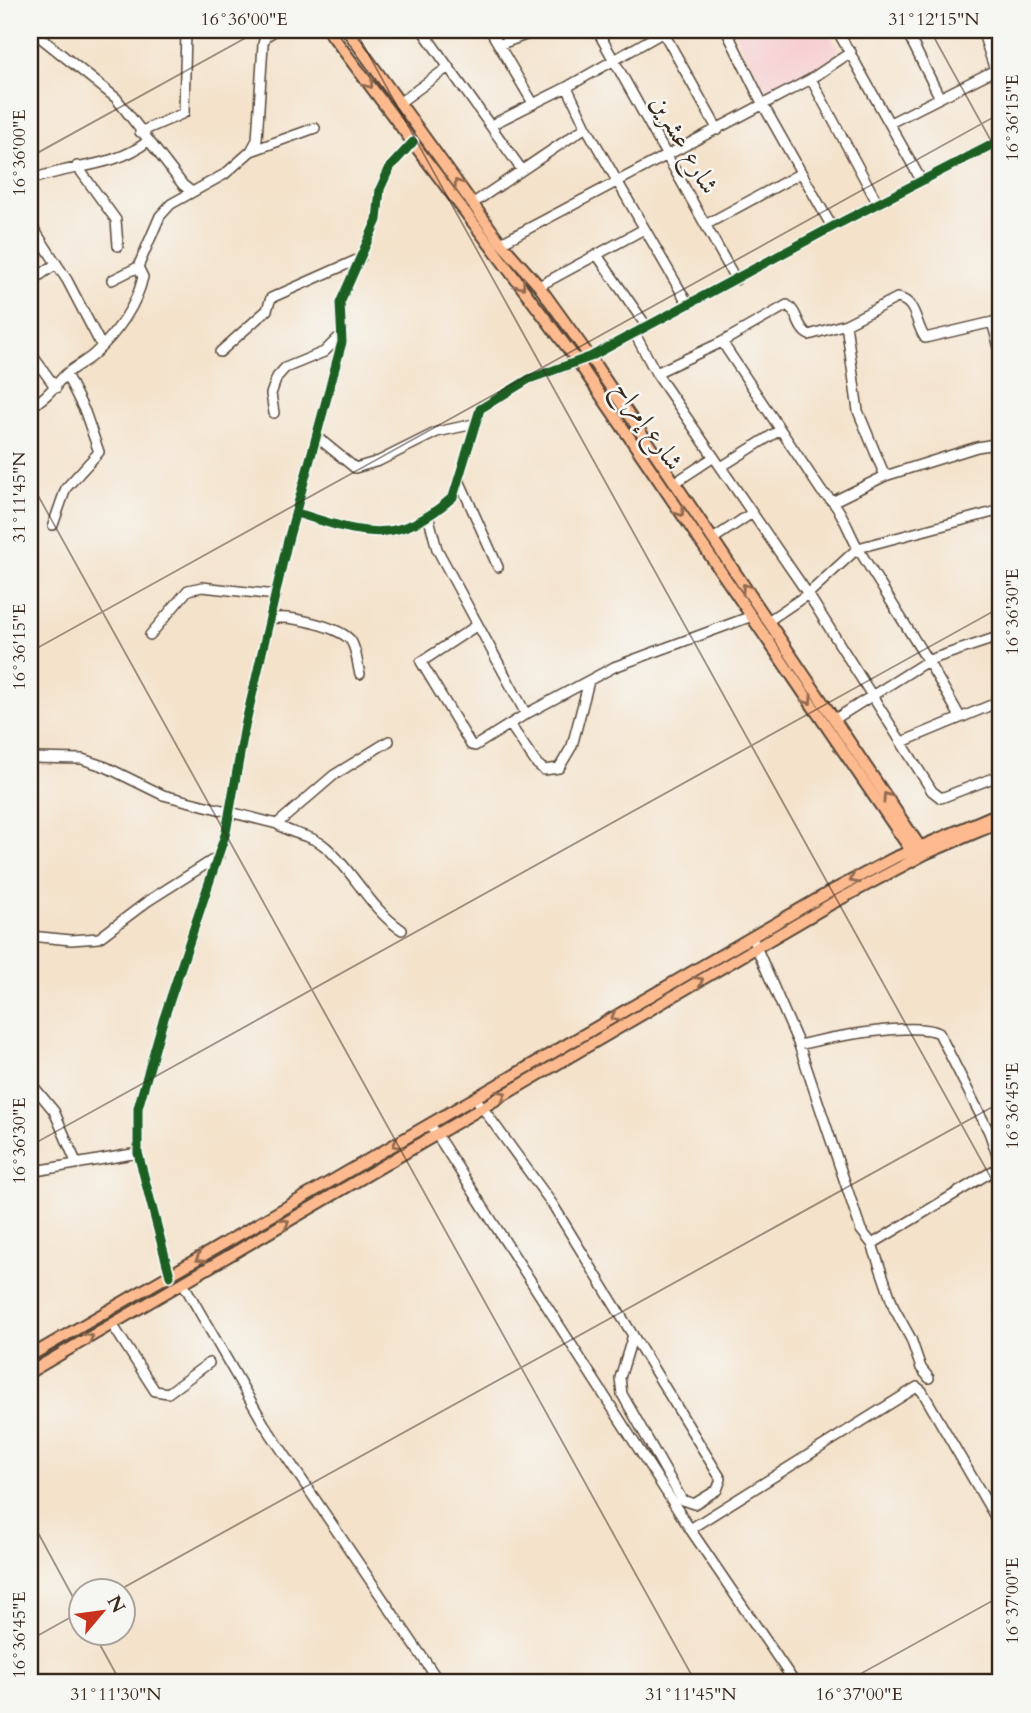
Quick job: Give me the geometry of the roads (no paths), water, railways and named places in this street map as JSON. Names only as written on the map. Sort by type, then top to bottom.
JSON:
[{"type":"main road","name":"شارع إمراح","points":[[328,30],[578,362],[918,852]]},
{"type":"main road","name":"شارع إمراح","points":[[347,30],[472,204],[501,243],[539,286],[590,357],[835,719],[918,852]]},
{"type":"main road","points":[[30,1356],[116,1305],[433,1129],[754,942],[918,852],[1001,812]]},
{"type":"main road","points":[[918,852],[1001,822]]},
{"type":"main road","points":[[30,1372],[183,1283],[433,1129]]},
{"type":"main road","points":[[116,1305],[123,1317]]},
{"type":"street","points":[[31,30],[116,98],[140,132],[183,185],[192,192]]},
{"type":"street","points":[[140,132],[184,113],[186,30]]},
{"type":"street","points":[[113,280],[138,267],[160,216],[171,204],[218,180],[251,150],[257,140],[263,44],[265,37],[276,30]]},
{"type":"street","points":[[422,30],[522,170]]},
{"type":"street","points":[[490,30],[501,44],[533,103]]},
{"type":"street","points":[[501,44],[534,30]]},
{"type":"street","name":"شارع عشرين","points":[[597,30],[736,280]]},
{"type":"street","points":[[491,125],[567,87],[664,30],[718,130]]},
{"type":"street","points":[[726,30],[762,103],[832,227]]},
{"type":"street","points":[[906,30],[939,96]]},
{"type":"street","points":[[982,30],[1001,89]]},
{"type":"street","points":[[842,31],[921,180]]},
{"type":"street","points":[[501,243],[617,180],[718,130],[762,103],[811,79],[851,52]]},
{"type":"street","points":[[399,103],[447,68]]},
{"type":"street","points":[[890,124],[939,96],[995,70]]},
{"type":"street","points":[[811,79],[878,204]]},
{"type":"street","points":[[567,87],[586,127],[688,304]]},
{"type":"street","points":[[472,204],[586,127]]},
{"type":"street","points":[[251,150],[315,128]]},
{"type":"street","points":[[297,513],[344,528],[386,533],[402,529],[453,497],[480,409],[529,379],[590,357],[635,334],[832,227],[1001,140]]},
{"type":"street","points":[[30,180],[128,155],[148,141]]},
{"type":"street","points":[[170,1276],[138,1153],[138,1108],[162,1024],[219,856],[245,726],[276,595],[343,333],[340,303],[377,220],[380,189],[390,167],[413,142]]},
{"type":"street","points":[[89,182],[95,163]]},
{"type":"street","points":[[77,166],[116,220],[118,246]]},
{"type":"street","points":[[706,224],[801,173]]},
{"type":"street","points":[[30,223],[101,345]]},
{"type":"street","points":[[539,286],[644,229]]},
{"type":"street","points":[[597,255],[647,327]]},
{"type":"street","points":[[220,352],[267,310],[271,298],[361,258]]},
{"type":"street","points":[[30,282],[56,264]]},
{"type":"street","points":[[30,407],[56,388],[66,374],[101,345],[135,305],[143,277],[138,267]]},
{"type":"street","points":[[656,373],[722,342],[787,304],[792,307],[806,334],[846,324],[897,298],[906,299],[911,305],[925,338],[996,321],[1001,355]]},
{"type":"street","points":[[846,324],[858,411],[885,476]]},
{"type":"street","points":[[275,413],[271,394],[277,377],[285,368],[324,352],[343,333]]},
{"type":"street","points":[[635,334],[656,373],[808,594],[932,791],[941,798],[1001,775]]},
{"type":"street","points":[[722,342],[822,492],[834,500],[858,548],[929,660],[961,717]]},
{"type":"street","points":[[30,352],[56,388]]},
{"type":"street","points":[[52,525],[66,488],[99,452],[85,412],[66,374]]},
{"type":"street","points":[[317,437],[355,468],[379,461],[437,432],[474,424]]},
{"type":"street","points":[[721,467],[780,429]]},
{"type":"street","points":[[834,500],[885,476],[977,447],[1001,443]]},
{"type":"street","points":[[676,482],[714,457]]},
{"type":"street","points":[[459,480],[498,567]]},
{"type":"street","points":[[768,621],[808,594],[858,548],[1001,510]]},
{"type":"street","points":[[713,539],[752,513]]},
{"type":"street","points":[[428,515],[437,549],[476,626],[526,714]]},
{"type":"street","points":[[150,635],[188,590],[202,587],[276,595]]},
{"type":"street","points":[[271,618],[288,616],[345,635],[353,645],[360,674]]},
{"type":"street","points":[[476,626],[423,659],[422,665],[471,745],[481,744],[526,714],[636,658],[752,616]]},
{"type":"street","points":[[835,719],[929,660],[1001,636]]},
{"type":"street","points":[[511,726],[536,763],[544,770],[559,768],[572,746],[589,681]]},
{"type":"street","points":[[902,742],[1001,701]]},
{"type":"street","points":[[277,824],[334,775],[389,741]]},
{"type":"street","points":[[30,758],[82,759],[106,766],[163,795],[277,824],[292,833],[314,838],[327,848],[382,913],[401,930]]},
{"type":"street","points":[[30,936],[79,941],[99,938],[148,901],[219,856]]},
{"type":"street","points":[[754,942],[799,1045],[861,1230],[872,1244],[894,1308],[911,1339],[921,1368],[929,1378]]},
{"type":"street","points":[[799,1045],[831,1037],[914,1029],[939,1033],[989,1132],[1001,1166],[872,1244]]},
{"type":"street","points":[[30,1083],[54,1111],[76,1162]]},
{"type":"street","points":[[479,1102],[553,1205],[633,1335],[721,1479],[722,1486],[694,1504],[682,1500],[622,1394],[620,1378],[633,1335]]},
{"type":"street","points":[[433,1129],[690,1529],[793,1675],[795,1683]]},
{"type":"street","points":[[30,1172],[138,1153]]},
{"type":"street","points":[[183,1283],[264,1424],[440,1683]]},
{"type":"street","points":[[112,1324],[155,1391],[161,1394],[168,1393],[209,1363]]},
{"type":"street","points":[[690,1529],[917,1387],[922,1391],[1001,1527]]}]
